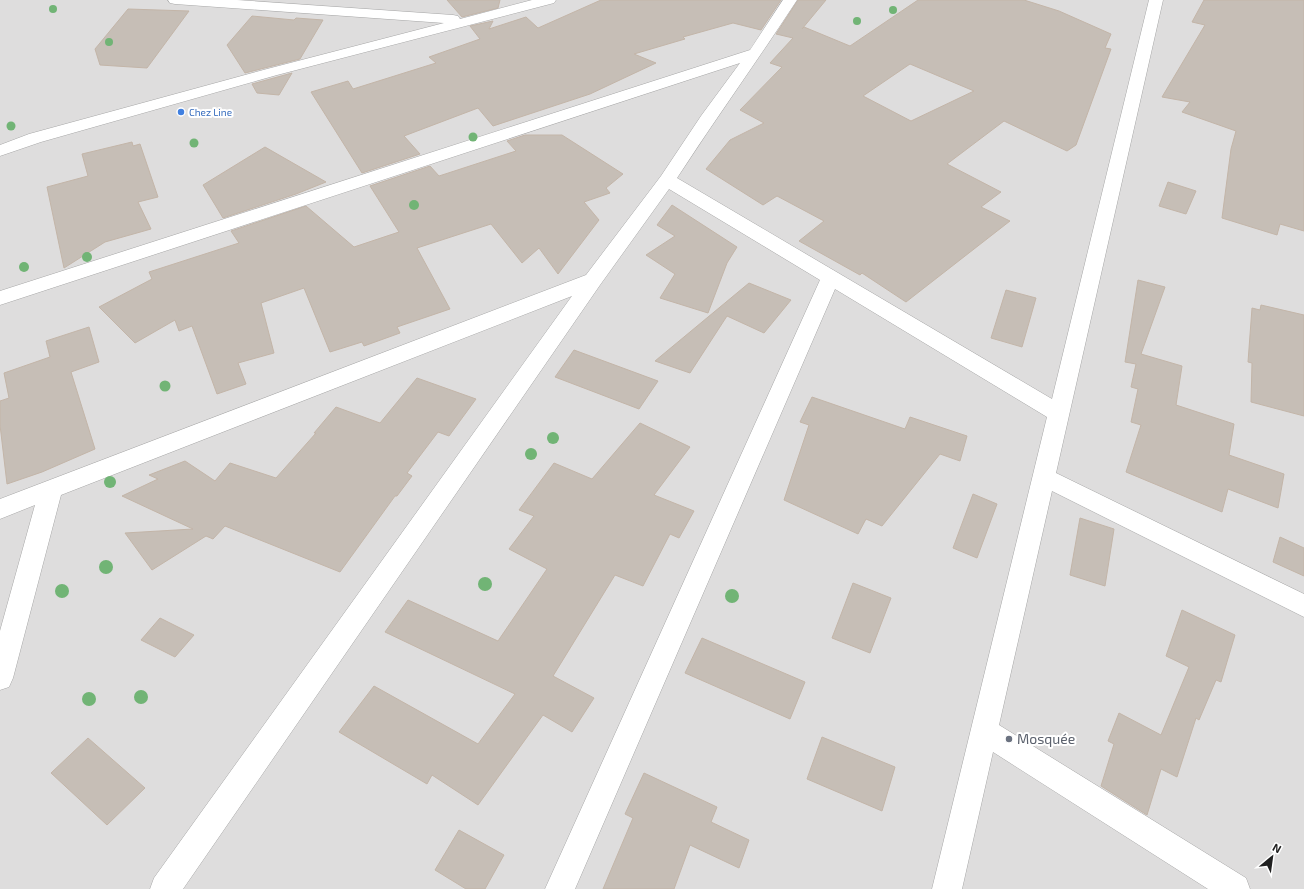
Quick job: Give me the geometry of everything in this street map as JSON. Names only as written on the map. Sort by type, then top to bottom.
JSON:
[{"type":"street","points":[[175,0],[473,20]]},
{"type":"street","points":[[0,151],[35,138],[272,72],[549,0]]},
{"type":"street","points":[[165,889],[593,280],[667,180],[707,119],[755,53],[790,0]]},
{"type":"street","points":[[948,889],[1156,0]]},
{"type":"street","points":[[0,298],[755,53]]},
{"type":"street","points":[[0,138],[35,138]]},
{"type":"street","points":[[667,180],[1059,414]]},
{"type":"street","points":[[560,889],[830,278]]},
{"type":"street","points":[[0,509],[593,280]]},
{"type":"street","points":[[1044,477],[1304,606]]},
{"type":"street","points":[[0,678],[51,489]]},
{"type":"street","points":[[985,731],[1235,889]]},
{"type":"shaded area","points":[[0,0],[1304,0],[1304,889],[0,889]]},
{"type":"building","points":[[447,0],[500,0],[498,8],[462,17]]},
{"type":"building","points":[[601,0],[781,0],[761,30],[733,23],[683,37],[685,39],[634,54],[656,63],[590,94],[493,126],[478,108],[404,136],[420,154],[362,173],[311,92],[348,81],[353,89],[436,63],[429,57],[480,39],[470,26],[493,21],[489,29],[526,17],[538,28]]},
{"type":"building","points":[[798,0],[826,0],[802,29],[804,27],[850,46],[918,0],[1024,0],[1059,11],[1111,34],[1105,48],[1111,49],[1076,145],[1067,151],[1004,121],[947,164],[1001,192],[981,207],[1010,221],[906,302],[862,273],[860,275],[799,241],[824,221],[777,196],[763,205],[706,169],[730,140],[764,123],[740,110],[782,67],[770,63],[793,38],[776,34]],"holes":[[[910,64],[974,91],[911,121],[863,96]]]},
{"type":"building","points":[[1204,0],[1304,0],[1304,231],[1280,224],[1277,235],[1222,218],[1231,149],[1236,131],[1182,112],[1190,102],[1162,97],[1205,25],[1192,22]]},
{"type":"building","points":[[128,9],[189,11],[147,68],[100,65],[95,49]]},
{"type":"building","points":[[252,16],[294,20],[296,18],[323,20],[300,59],[245,73],[227,45]]},
{"type":"building","points":[[292,73],[279,95],[257,93],[252,84]]},
{"type":"building","points":[[525,135],[562,135],[623,174],[606,188],[610,193],[584,202],[599,220],[558,274],[539,248],[522,263],[491,224],[417,248],[450,309],[397,327],[400,333],[364,346],[362,342],[330,352],[304,288],[261,303],[274,353],[238,363],[246,384],[217,394],[192,326],[179,331],[175,320],[135,343],[99,307],[152,279],[149,272],[239,243],[231,231],[306,206],[354,247],[399,232],[370,186],[430,166],[439,176],[516,151],[507,141]]},
{"type":"building","points":[[132,142],[133,146],[140,144],[158,197],[138,202],[151,229],[105,242],[64,268],[47,187],[88,176],[82,154]]},
{"type":"building","points":[[265,147],[326,182],[296,194],[223,218],[203,185]]},
{"type":"building","points":[[1168,182],[1196,191],[1186,214],[1159,206]]},
{"type":"building","points":[[672,205],[737,247],[727,263],[708,313],[660,298],[675,274],[646,255],[675,236],[657,225]]},
{"type":"building","points":[[1138,280],[1165,287],[1141,354],[1182,366],[1176,405],[1234,424],[1229,455],[1284,474],[1278,508],[1228,489],[1222,512],[1126,472],[1141,425],[1131,422],[1138,389],[1131,387],[1136,364],[1125,362]]},
{"type":"building","points":[[749,283],[791,300],[764,333],[727,316],[690,373],[655,361]]},
{"type":"building","points":[[1006,290],[1036,298],[1022,347],[991,338]]},
{"type":"building","points":[[1261,305],[1304,315],[1304,416],[1251,402],[1252,363],[1248,362],[1252,308],[1260,310]]},
{"type":"building","points":[[89,327],[99,362],[71,372],[95,449],[42,472],[7,484],[0,425],[0,401],[9,398],[4,373],[50,357],[46,341]]},
{"type":"building","points":[[574,350],[658,381],[639,409],[555,377]]},
{"type":"building","points":[[417,378],[476,399],[449,436],[438,432],[407,473],[412,476],[397,496],[395,496],[340,572],[225,526],[213,539],[206,536],[152,570],[125,533],[193,529],[122,496],[158,479],[149,475],[185,461],[215,481],[230,463],[276,478],[316,433],[314,433],[336,407],[380,423]]},
{"type":"building","points":[[812,397],[905,429],[910,417],[967,436],[960,461],[940,454],[882,526],[866,519],[858,534],[784,500],[809,425],[800,422]]},
{"type":"building","points":[[640,423],[690,447],[654,495],[694,511],[679,538],[670,534],[643,586],[615,575],[553,676],[594,698],[572,732],[543,715],[478,805],[432,775],[427,784],[339,732],[374,686],[478,744],[515,694],[385,632],[408,600],[498,641],[547,569],[509,549],[534,516],[519,510],[554,463],[592,479]]},
{"type":"building","points":[[973,494],[997,504],[977,558],[953,548]]},
{"type":"building","points":[[1080,518],[1114,529],[1105,586],[1070,575]]},
{"type":"building","points":[[1280,537],[1304,548],[1304,576],[1273,562]]},
{"type":"building","points":[[853,583],[891,598],[870,653],[832,638]]},
{"type":"building","points":[[1182,610],[1235,635],[1221,682],[1216,680],[1199,720],[1196,718],[1177,777],[1161,769],[1147,815],[1101,786],[1114,744],[1108,741],[1119,713],[1161,735],[1189,667],[1166,656]]},
{"type":"building","points":[[160,618],[194,635],[175,657],[141,640]]},
{"type":"building","points":[[702,638],[805,682],[790,719],[685,673]]},
{"type":"building","points":[[822,737],[895,767],[882,811],[807,779]]},
{"type":"building","points":[[88,738],[145,788],[107,825],[51,773]]},
{"type":"building","points":[[644,773],[717,807],[711,822],[749,840],[739,868],[690,845],[674,889],[603,889],[633,818],[625,814]]},
{"type":"building","points":[[459,830],[504,855],[485,889],[466,889],[435,870]]},
{"type":"place","name":"Chez Line","points":[[181,112]]},
{"type":"place","name":"Mosquée","points":[[1009,739]]}]
